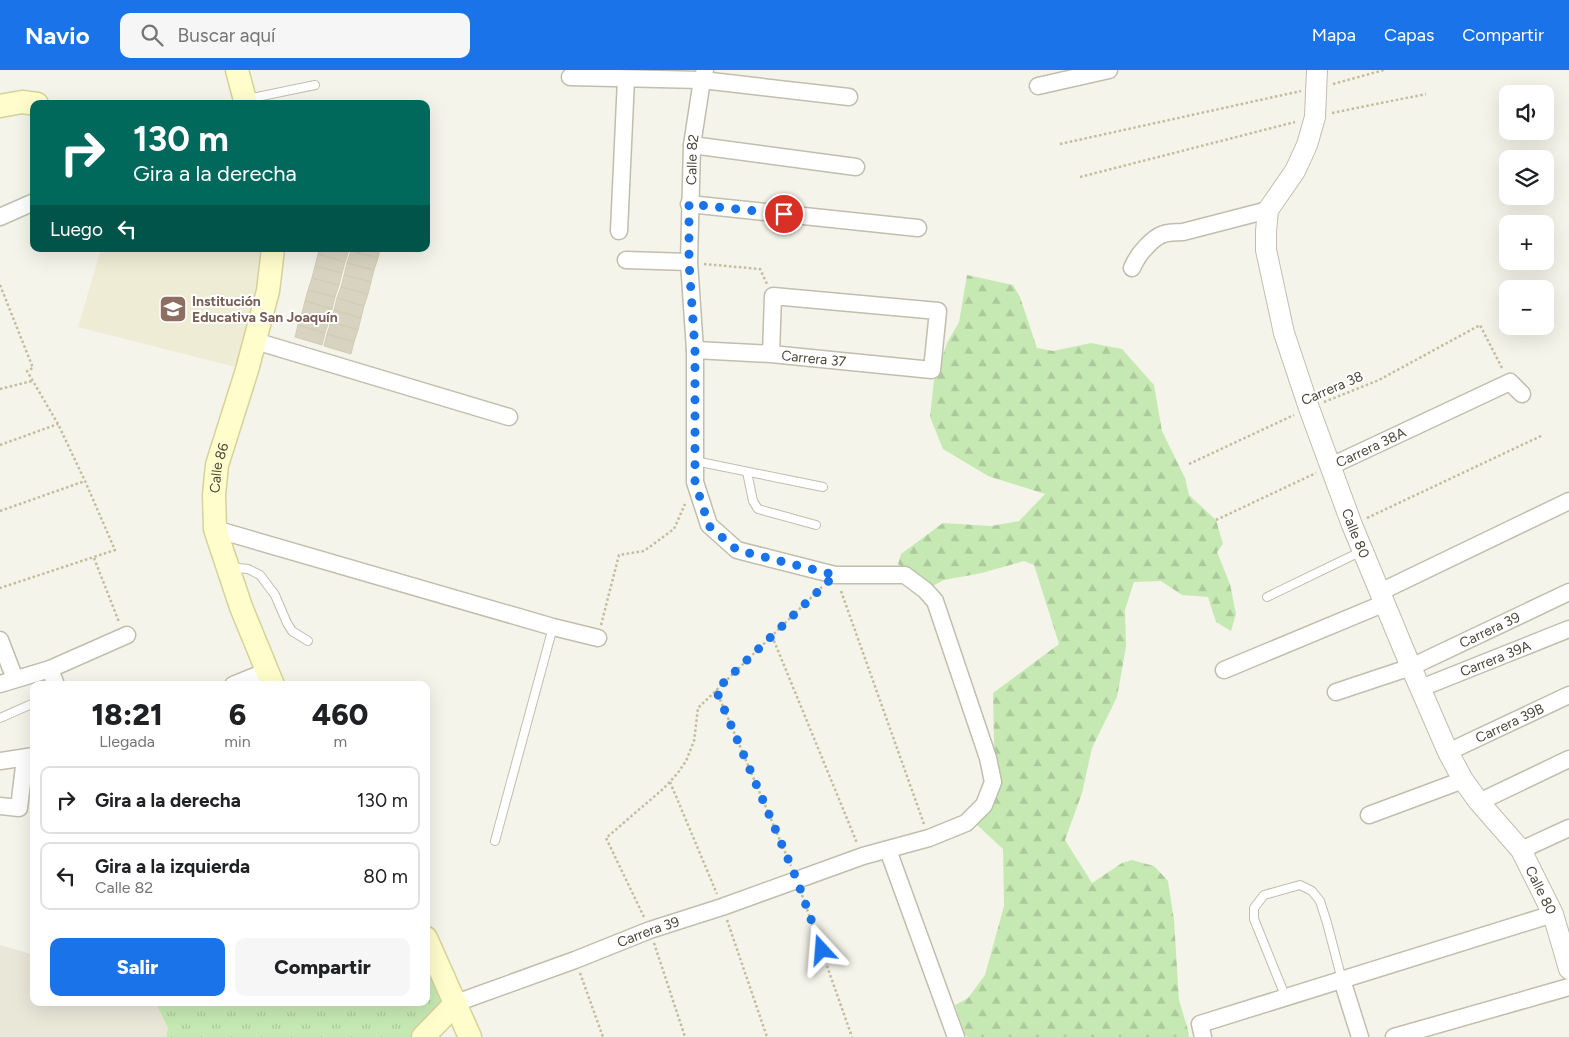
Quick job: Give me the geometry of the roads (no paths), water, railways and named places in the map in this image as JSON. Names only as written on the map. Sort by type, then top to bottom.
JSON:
[{"type":"main road","points":[[237,70],[245,100]]},
{"type":"main road","points":[[0,106],[22,102],[30,103]]},
{"type":"main road","name":"Calle 86","points":[[270,678],[241,607],[215,529],[214,495],[217,465],[255,341],[268,291],[273,252]]},
{"type":"main road","points":[[430,947],[470,1037]]},
{"type":"main road","name":"Carrera 39","points":[[423,1037],[456,1003]]},
{"type":"street","points":[[1038,86],[1109,70]]},
{"type":"street","points":[[570,77],[626,79],[703,75],[849,97]]},
{"type":"street","name":"Calle 82","points":[[703,75],[692,145],[689,262],[695,350],[695,482],[709,526],[737,550],[835,575],[905,575],[925,590]]},
{"type":"street","points":[[620,231],[626,79]]},
{"type":"street","points":[[1132,268],[1136,257],[1156,236],[1169,232],[1183,232],[1268,210],[1295,171],[1307,145],[1316,117],[1316,79]]},
{"type":"street","points":[[692,145],[856,167]]},
{"type":"street","points":[[0,217],[30,204]]},
{"type":"street","points":[[689,204],[918,228]]},
{"type":"street","name":"Calle 80","points":[[1268,210],[1266,250],[1284,333],[1352,525],[1448,752],[1463,780],[1479,802],[1522,850],[1553,914],[1569,969]]},
{"type":"street","points":[[626,260],[689,262]]},
{"type":"street","name":"Carrera 37","points":[[695,350],[771,354],[932,370],[938,310],[773,296],[771,354]]},
{"type":"street","points":[[255,341],[509,416]]},
{"type":"street","name":"Carrera 38A","points":[[1331,466],[1510,382],[1522,394]]},
{"type":"street","points":[[1224,670],[1383,597],[1569,501]]},
{"type":"street","points":[[215,529],[553,627],[598,638]]},
{"type":"street","name":"Carrera 39","points":[[456,1003],[575,960],[650,930],[722,907],[862,856],[929,838],[966,823],[984,805],[992,782],[988,758],[935,601],[925,590]]},
{"type":"street","name":"Carrera 39","points":[[1336,692],[1411,667],[1569,592]]},
{"type":"street","name":"Carrera 39A","points":[[1421,688],[1569,629]]},
{"type":"street","points":[[0,640],[8,681],[50,669],[125,636]]},
{"type":"street","points":[[50,669],[54,681]]},
{"type":"street","points":[[254,681],[270,678]]},
{"type":"street","name":"Carrera 39B","points":[[1448,752],[1568,700]]},
{"type":"street","points":[[0,761],[29,758],[19,808],[0,806]]},
{"type":"street","points":[[1479,802],[1569,759]]},
{"type":"street","points":[[1369,815],[1463,780]]},
{"type":"street","points":[[1522,850],[1569,828]]},
{"type":"street","points":[[888,850],[956,1037]]},
{"type":"street","points":[[1203,1037],[1200,1024],[1553,914]]},
{"type":"street","points":[[1342,980],[1360,1037]]},
{"type":"street","points":[[1394,1037],[1569,987]]},
{"type":"lane","points":[[254,100],[315,85]]},
{"type":"lane","points":[[695,461],[823,486]]},
{"type":"lane","points":[[747,472],[753,501],[758,509],[816,525]]},
{"type":"lane","points":[[1267,597],[1362,550]]},
{"type":"lane","points":[[228,567],[248,569],[260,575],[275,595],[292,631],[308,641]]},
{"type":"lane","points":[[495,841],[553,627]]},
{"type":"lane","points":[[0,718],[30,706]]},
{"type":"lane","points":[[1286,998],[1254,919],[1254,908],[1264,895],[1300,885],[1312,890],[1320,901],[1342,980]]},
{"type":"place","name":"Institución Educativa San Joaquín","points":[[173,309]]}]
